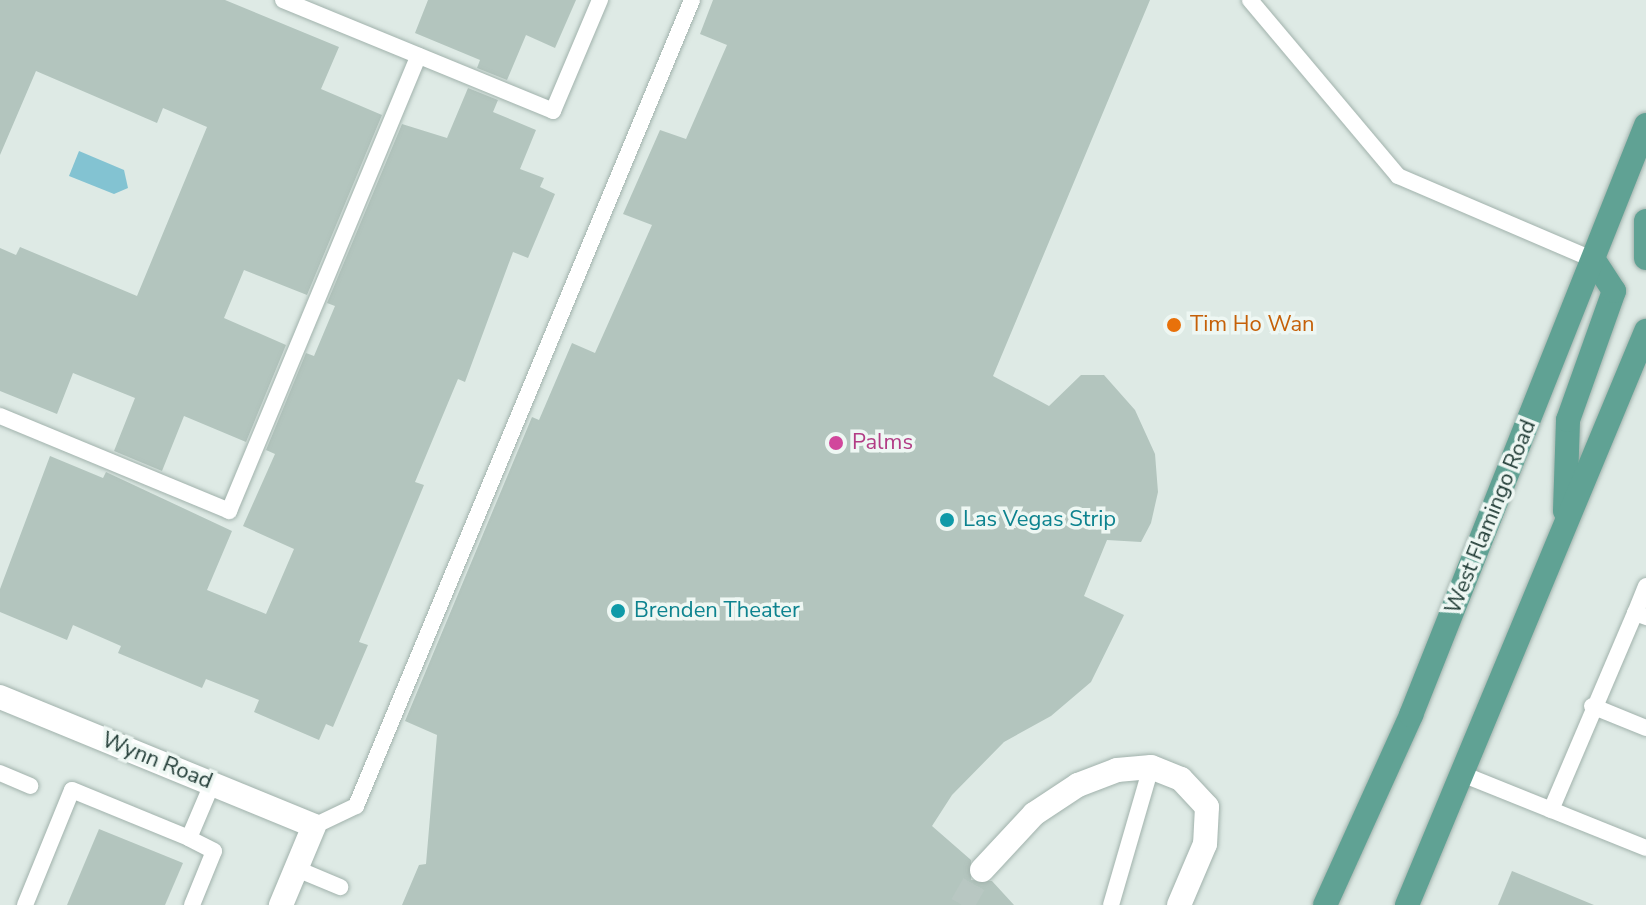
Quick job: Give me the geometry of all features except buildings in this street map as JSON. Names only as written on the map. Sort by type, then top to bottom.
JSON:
[{"type":"main road","name":"West Flamingo Road","points":[[1325,905],[1411,715],[1646,125]]},
{"type":"main road","points":[[1646,221],[1646,258]]},
{"type":"main road","points":[[1565,526],[1568,420],[1614,291],[1594,260]]},
{"type":"main road","points":[[1407,905],[1646,331]]},
{"type":"street","name":"Wynn Road","points":[[2,704],[314,826]]},
{"type":"street","points":[[982,870],[1034,814],[1078,785],[1117,770],[1151,767],[1181,779],[1207,807],[1205,844],[1179,905]]},
{"type":"street","points":[[281,905],[314,826]]},
{"type":"lane","points":[[283,0],[553,111],[600,0]]},
{"type":"lane","points":[[314,826],[356,806],[692,0]]},
{"type":"lane","points":[[1250,0],[1398,176],[1594,260]]},
{"type":"lane","points":[[1,420],[229,511],[418,56]]},
{"type":"lane","points":[[1551,810],[1592,706],[1640,615],[1646,586]]},
{"type":"lane","points":[[1592,706],[1646,728]]},
{"type":"lane","points":[[1111,905],[1151,767]]},
{"type":"lane","points":[[0,773],[30,786]]},
{"type":"lane","points":[[1462,774],[1646,848]]},
{"type":"lane","points":[[189,838],[212,784]]},
{"type":"lane","points":[[25,905],[72,790],[214,851],[192,905]]},
{"type":"lane","points":[[297,869],[340,887]]},
{"type":"water","points":[[79,151],[124,170],[128,188],[114,194],[69,176]]},
{"type":"tunnel","points":[[962,905],[982,870]]},
{"type":"place","name":"Tim Ho Wan","points":[[1174,325]]},
{"type":"place","name":"Palms","points":[[836,443]]},
{"type":"place","name":"Las Vegas Strip","points":[[947,520]]},
{"type":"place","name":"Brenden Theater","points":[[618,611]]}]
